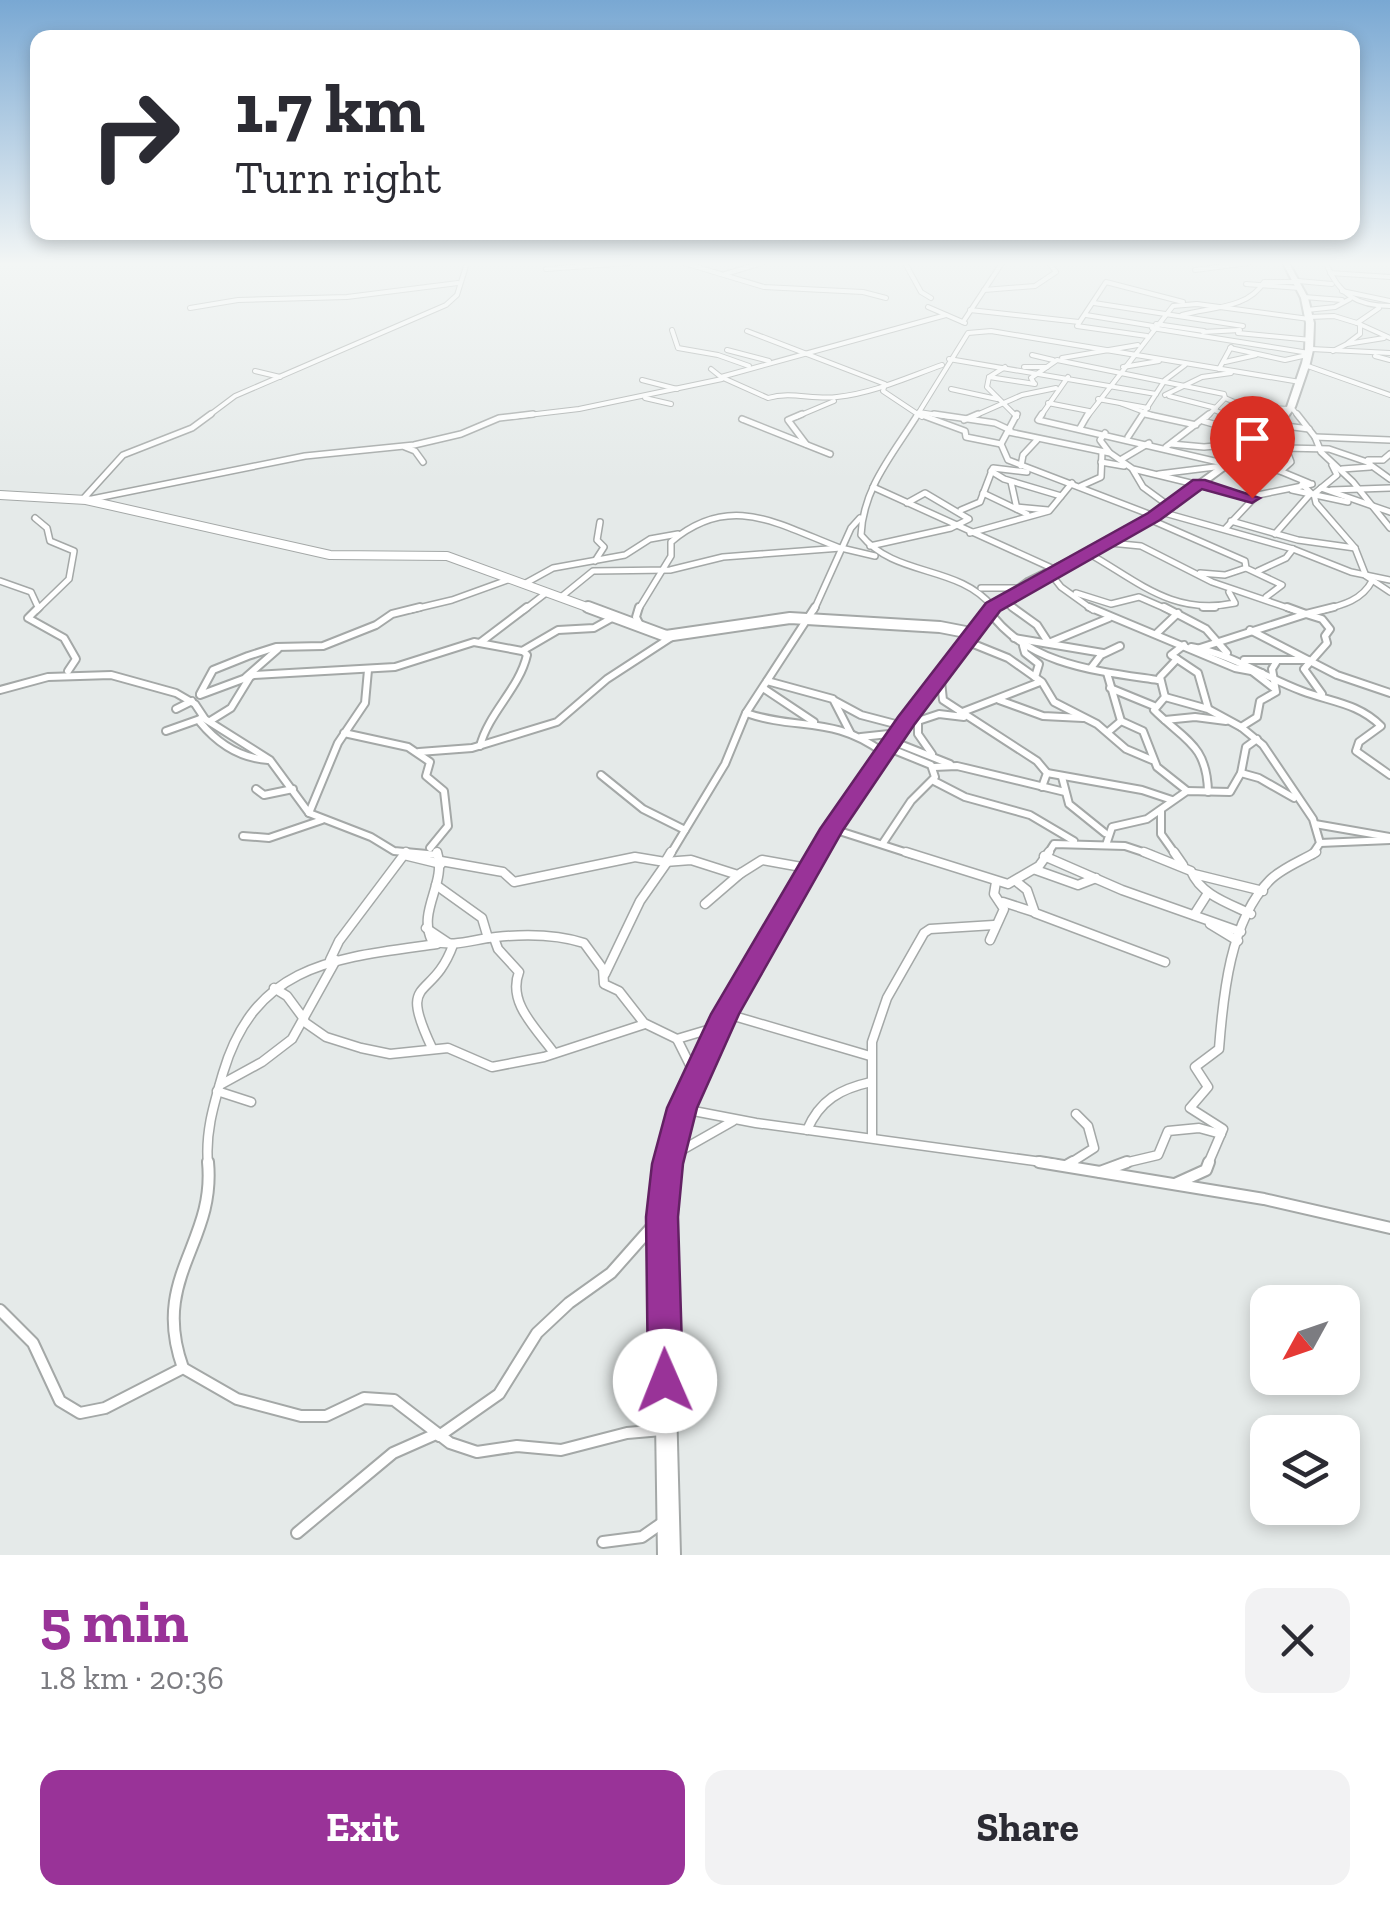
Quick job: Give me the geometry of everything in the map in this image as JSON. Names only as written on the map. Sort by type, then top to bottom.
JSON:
[{"type":"highway","points":[[670,1555],[662,1217],[669,1158],[682,1108],[722,1020],[832,829],[968,636],[995,606],[1158,513],[1278,425],[1300,382],[1309,352],[1307,336]]},
{"type":"street","points":[[82,499],[91,494],[120,456],[192,428],[230,399],[377,336]]},
{"type":"street","points":[[674,336],[678,348],[750,366]]},
{"type":"street","points":[[760,336],[885,384]]},
{"type":"street","points":[[82,499],[328,454],[404,446],[464,433],[500,418],[678,390],[750,366],[867,336]]},
{"type":"street","points":[[882,557],[868,546],[860,532],[861,517],[873,488],[943,365],[969,336]]},
{"type":"street","points":[[1010,336],[1300,382]]},
{"type":"street","points":[[1080,428],[1097,398],[1147,336],[1144,336]]},
{"type":"street","points":[[1203,336],[1309,352],[1390,353]]},
{"type":"street","points":[[1219,369],[1237,336]]},
{"type":"street","points":[[1266,336],[1292,341],[1390,394]]},
{"type":"street","points":[[1333,351],[1358,336]]},
{"type":"street","points":[[1346,344],[1390,338]]},
{"type":"street","points":[[1034,383],[1031,378],[1045,370],[1052,360],[1140,345]]},
{"type":"street","points":[[1230,348],[1288,360],[1309,352]]},
{"type":"street","points":[[1224,362],[1283,348]]},
{"type":"street","points":[[727,350],[774,362]]},
{"type":"street","points":[[1364,353],[1390,360]]},
{"type":"street","points":[[1032,356],[1120,369],[1218,391],[1226,401],[1246,407],[1290,408],[1310,429],[1337,475],[1324,489]]},
{"type":"street","points":[[948,358],[1045,370],[1165,395],[1253,425],[1261,439]]},
{"type":"street","points":[[1120,369],[1162,360]]},
{"type":"street","points":[[1128,438],[1165,380],[1186,364]]},
{"type":"street","points":[[807,445],[788,420],[943,365]]},
{"type":"street","points":[[1005,367],[990,377],[987,387],[1018,415],[1008,436],[1008,460],[1158,513],[1308,554],[1369,578],[1390,592]]},
{"type":"street","points":[[711,369],[721,378],[768,398],[784,392],[799,398],[839,399]]},
{"type":"street","points":[[255,371],[282,378]]},
{"type":"street","points":[[1165,395],[1204,377],[1237,372]]},
{"type":"street","points":[[990,377],[1056,390]]},
{"type":"street","points":[[1065,377],[1038,420],[1280,471],[1374,510],[1390,512]]},
{"type":"street","points":[[642,380],[678,390]]},
{"type":"street","points":[[885,384],[883,391],[887,394],[935,422],[966,432],[966,437],[993,440],[1008,436]]},
{"type":"street","points":[[1381,392],[1389,386]]},
{"type":"street","points":[[952,389],[998,399]]},
{"type":"street","points":[[964,420],[1045,389]]},
{"type":"street","points":[[972,394],[992,394]]},
{"type":"street","points":[[639,398],[671,404]]},
{"type":"street","points":[[1097,398],[1148,408]]},
{"type":"street","points":[[1168,446],[1226,401]]},
{"type":"street","points":[[1120,403],[1141,414],[1212,424],[1285,448],[1319,448],[1355,457],[1390,478]]},
{"type":"street","points":[[1050,404],[1089,411]]},
{"type":"street","points":[[918,413],[981,422],[1008,436]]},
{"type":"street","points":[[742,418],[830,454]]},
{"type":"street","points":[[910,424],[935,422]]},
{"type":"street","points":[[955,429],[981,422]]},
{"type":"street","points":[[1278,425],[1310,429]]},
{"type":"street","points":[[1105,433],[1100,440],[1106,443]]},
{"type":"street","points":[[1106,443],[1120,436]]},
{"type":"street","points":[[1315,437],[1387,440],[1388,456],[1341,469]]},
{"type":"street","points":[[981,438],[1038,439],[1106,452],[1122,459],[1158,513],[1245,561],[1246,568]]},
{"type":"street","points":[[1021,466],[1023,455],[1038,439]]},
{"type":"street","points":[[1168,446],[1204,447],[1261,439]]},
{"type":"street","points":[[1080,487],[1101,477],[1106,443]]},
{"type":"street","points":[[1122,459],[1150,443]]},
{"type":"street","points":[[404,446],[415,451],[423,462]]},
{"type":"street","points":[[1280,471],[1291,462],[1285,448]]},
{"type":"street","points":[[320,465],[328,454]]},
{"type":"street","points":[[1101,462],[1256,497]]},
{"type":"street","points":[[1158,474],[1228,463]]},
{"type":"street","points":[[1332,465],[1341,469],[1390,528]]},
{"type":"street","points":[[991,470],[1050,475]]},
{"type":"street","points":[[991,470],[1011,481],[1061,496]]},
{"type":"street","points":[[959,510],[978,504],[991,470]]},
{"type":"street","points":[[1208,709],[1198,673],[1177,660],[1172,652],[1249,630],[1280,627],[1306,614],[1348,604],[1368,589],[1369,578],[1355,548],[1316,504],[1312,494],[1294,478]]},
{"type":"street","points":[[1011,481],[1015,508]]},
{"type":"street","points":[[984,494],[1015,508],[1049,510],[1072,484]]},
{"type":"street","points":[[1226,529],[1256,497],[1312,484]]},
{"type":"street","points":[[873,488],[1053,571],[1068,591],[1110,617],[1191,647],[1236,658],[1309,659]]},
{"type":"street","points":[[1266,541],[1312,494],[1324,489],[1390,488]]},
{"type":"street","points":[[1283,489],[1364,506]]},
{"type":"street","points":[[868,546],[956,527],[970,519],[925,493],[908,503]]},
{"type":"street","points":[[0,495],[82,499],[330,555],[448,556],[642,628],[674,636]]},
{"type":"street","points":[[1015,498],[1028,511]]},
{"type":"street","points":[[524,584],[556,568],[629,553],[650,539],[680,533],[734,511],[980,588],[1023,588]]},
{"type":"street","points":[[970,532],[1028,511]]},
{"type":"street","points":[[604,975],[617,956],[639,902],[655,886],[724,764],[746,713],[807,618],[849,539],[851,528],[861,517]]},
{"type":"street","points":[[36,518],[47,528],[50,541],[74,551],[69,580],[37,606],[28,620],[64,638],[76,659],[68,671]]},
{"type":"street","points":[[1231,521],[1355,548]]},
{"type":"street","points":[[561,597],[591,571],[593,562],[604,550],[596,540],[600,522]]},
{"type":"street","points":[[849,539],[860,532]]},
{"type":"street","points":[[642,628],[636,617],[640,601],[654,584],[657,570],[671,556],[670,543],[680,533]]},
{"type":"street","points":[[1308,554],[1314,542]]},
{"type":"street","points":[[1088,554],[1181,606],[1228,606],[1235,600],[1212,582],[1141,546],[1109,543]]},
{"type":"street","points":[[591,571],[657,570],[731,556],[843,548]]},
{"type":"street","points":[[1257,572],[1286,558],[1293,549]]},
{"type":"street","points":[[1194,572],[1226,575],[1246,568],[1283,587],[1261,596],[1229,592]]},
{"type":"street","points":[[200,695],[213,670],[254,654],[283,647],[330,644],[392,614],[452,600],[511,578]]},
{"type":"street","points":[[1369,578],[1390,580]]},
{"type":"street","points":[[0,580],[28,591],[37,606]]},
{"type":"street","points":[[1212,582],[1326,621],[1330,629],[1325,636],[1327,643],[1304,669],[1309,681],[1324,695]]},
{"type":"street","points":[[980,588],[995,606],[1037,626],[1049,642]]},
{"type":"street","points":[[1068,591],[1111,604],[1143,597],[1206,629],[1229,636]]},
{"type":"street","points":[[176,709],[200,695],[248,677],[406,665],[481,642],[548,592]]},
{"type":"street","points":[[995,606],[996,625],[1040,656],[1107,673],[1158,680]]},
{"type":"street","points":[[1159,632],[1178,613]]},
{"type":"street","points":[[522,650],[558,630],[594,628],[614,617]]},
{"type":"street","points":[[1049,642],[1110,617]]},
{"type":"street","points":[[344,733],[419,752],[443,753],[480,746],[562,719],[606,680],[674,636],[771,619],[807,618],[968,636],[1038,679],[1054,702],[1152,760]]},
{"type":"street","points":[[1206,629],[1215,642],[1276,688]]},
{"type":"street","points":[[1249,630],[1337,675],[1390,693]]},
{"type":"street","points":[[1013,638],[1103,653]]},
{"type":"street","points":[[480,746],[490,712],[524,672],[527,655],[522,650],[481,642]]},
{"type":"street","points":[[1023,644],[1025,652],[1039,664],[1038,679]]},
{"type":"street","points":[[1091,668],[1103,653],[1120,646]]},
{"type":"street","points":[[166,731],[232,708],[248,677],[272,652],[283,647]]},
{"type":"street","points":[[1191,647],[1236,670],[1274,675],[1360,706],[1380,728],[1359,742],[1356,750],[1390,775]]},
{"type":"street","points":[[1236,658],[1265,673]]},
{"type":"street","points":[[1158,680],[1177,660]]},
{"type":"street","points":[[1276,688],[1272,670],[1278,661]]},
{"type":"street","points":[[309,813],[323,772],[365,703],[368,670]]},
{"type":"street","points":[[1107,673],[1122,722],[1143,731],[1152,760],[1166,778],[1187,791],[1230,792],[1241,773],[1246,747],[1257,739]]},
{"type":"street","points":[[0,690],[48,678],[111,675],[176,692],[192,702],[204,719],[270,760],[309,813],[371,837],[394,851],[506,872],[514,882],[621,857],[690,860],[741,873]]},
{"type":"street","points":[[941,675],[941,697],[963,715],[1030,752],[1047,773],[1124,790],[1144,787],[1172,800]]},
{"type":"street","points":[[890,743],[918,720],[963,715],[1038,679]]},
{"type":"street","points":[[1158,680],[1165,697]]},
{"type":"street","points":[[1164,720],[1200,717],[1238,725],[1257,717],[1260,702],[1276,688],[1309,681]]},
{"type":"street","points":[[765,684],[836,701],[904,756],[934,767],[951,765]]},
{"type":"street","points":[[765,684],[814,722]]},
{"type":"street","points":[[1110,688],[1154,706],[1164,720],[1198,745],[1208,774],[1208,792]]},
{"type":"street","points":[[1165,697],[1208,709],[1257,739],[1315,824],[1320,843],[1318,850],[1276,876],[1263,891],[1241,932],[1220,1013],[1219,1049],[1195,1067],[1208,1088],[1190,1108],[1222,1126],[1221,1134],[1206,1170],[1174,1185]]},
{"type":"street","points":[[1154,706],[1165,697]]},
{"type":"street","points":[[998,700],[1043,716],[1086,718]]},
{"type":"street","points":[[836,701],[851,734]]},
{"type":"street","points":[[1198,705],[1200,717]]},
{"type":"street","points":[[842,719],[852,712]]},
{"type":"street","points":[[746,713],[776,722],[814,722],[933,756],[951,765],[1064,792]]},
{"type":"street","points":[[918,720],[918,734],[933,756]]},
{"type":"street","points":[[1108,732],[1122,722]]},
{"type":"street","points":[[861,737],[890,743],[904,756]]},
{"type":"street","points":[[419,752],[430,762],[426,776],[443,789],[447,798],[446,832],[428,849]]},
{"type":"street","points":[[934,767],[934,781]]},
{"type":"street","points":[[1042,786],[1047,773]]},
{"type":"street","points":[[1241,773],[1265,781],[1297,800]]},
{"type":"street","points":[[602,775],[643,809],[685,830]]},
{"type":"street","points":[[1062,777],[1069,804],[1107,831]]},
{"type":"street","points":[[883,843],[912,798],[934,781]]},
{"type":"street","points":[[934,781],[965,797],[1030,815],[1074,842]]},
{"type":"street","points":[[256,789],[264,795],[294,789]]},
{"type":"street","points":[[1086,842],[1118,824],[1138,824],[1187,791]]},
{"type":"street","points":[[1161,808],[1162,834],[1194,874],[1263,891]]},
{"type":"street","points":[[244,836],[269,838],[322,820]]},
{"type":"street","points":[[1315,824],[1390,838]]},
{"type":"street","points":[[832,829],[996,882],[1017,882],[1035,870],[1054,844],[1074,842],[1129,846],[1183,865]]},
{"type":"street","points":[[1106,846],[1107,831]]},
{"type":"street","points":[[1320,843],[1390,838]]},
{"type":"street","points":[[218,1088],[284,1044],[303,1020],[340,941],[405,853],[428,849],[436,852],[441,862],[426,928],[429,938],[438,944]]},
{"type":"street","points":[[1044,856],[1241,932]]},
{"type":"street","points":[[706,904],[748,864],[763,859],[808,869]]},
{"type":"street","points":[[1035,870],[1078,885],[1096,878]]},
{"type":"street","points":[[1194,874],[1196,884],[1208,893],[1251,914]]},
{"type":"street","points":[[996,882],[994,894],[1000,901],[1166,962]]},
{"type":"street","points":[[1017,882],[1027,890],[1027,900],[1035,912]]},
{"type":"street","points":[[436,885],[482,918],[498,949],[519,972],[514,985],[517,1001],[554,1053]]},
{"type":"street","points":[[1198,916],[1208,893]]},
{"type":"street","points":[[1010,905],[1027,900]]},
{"type":"street","points":[[990,940],[1002,914],[1000,901]]},
{"type":"street","points":[[1198,916],[1238,942]]},
{"type":"street","points":[[872,1138],[870,1056],[883,1008],[924,933],[930,929],[994,926]]},
{"type":"street","points":[[426,928],[452,945]]},
{"type":"street","points":[[667,1429],[627,1433],[561,1450],[517,1446],[477,1452],[438,1435],[419,1416],[394,1400],[364,1398],[326,1416],[302,1416],[236,1399],[183,1368],[176,1353],[170,1312],[173,1290],[209,1191],[212,1169],[206,1133],[231,1038],[274,988],[334,960],[491,938],[547,936],[578,940],[591,950],[604,975],[604,984],[619,991],[634,1014],[677,1039],[694,1075]]},
{"type":"street","points":[[432,1048],[415,1012],[415,1001],[424,986],[446,967],[452,945]]},
{"type":"street","points":[[274,988],[287,996],[303,1020],[326,1037],[387,1054],[456,1049],[492,1067],[554,1053],[647,1024]]},
{"type":"street","points":[[677,1039],[722,1020],[870,1056]]},
{"type":"street","points":[[807,1130],[817,1106],[826,1099],[840,1090],[871,1082]]},
{"type":"street","points":[[218,1088],[252,1102]]},
{"type":"street","points":[[682,1108],[734,1121],[1065,1166],[1316,1208],[1390,1228]]},
{"type":"street","points":[[1065,1166],[1094,1148],[1092,1135],[1076,1114]]},
{"type":"street","points":[[669,1158],[734,1121]]},
{"type":"street","points":[[1100,1172],[1142,1156],[1156,1156],[1168,1131],[1199,1128],[1221,1134]]},
{"type":"street","points":[[297,1533],[393,1453],[438,1435],[498,1394],[537,1333],[569,1303],[612,1273],[662,1217]]},
{"type":"street","points":[[0,1310],[34,1344],[59,1401],[77,1412],[95,1411],[151,1380],[183,1368]]},
{"type":"street","points":[[603,1542],[642,1537],[670,1517]]},
{"type":"route","points":[[665,1381],[662,1217],[668,1164],[682,1108],[725,1014],[832,829],[906,721],[993,607],[1109,543],[1199,484],[1252,498]]}]
